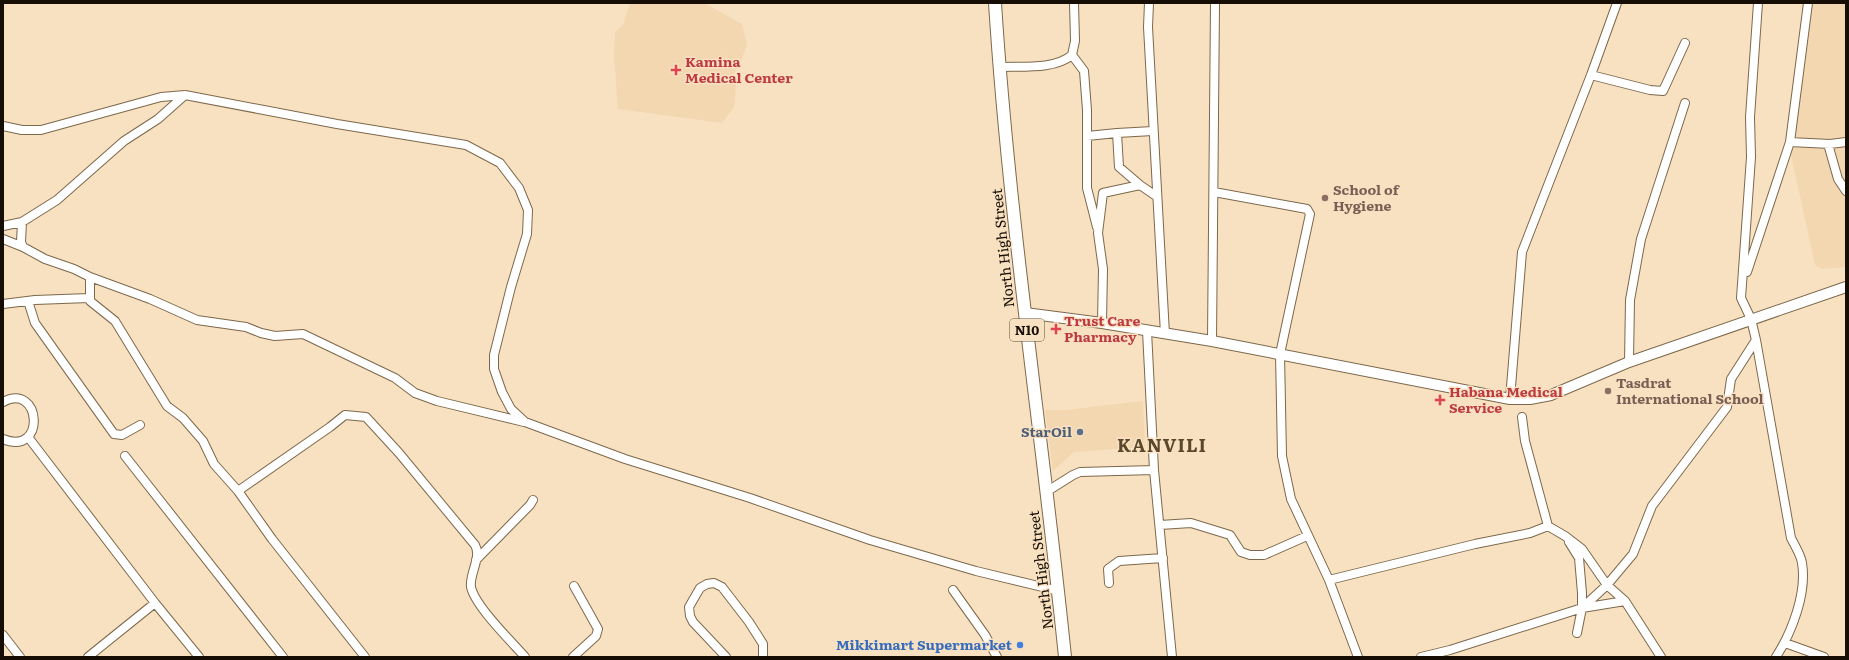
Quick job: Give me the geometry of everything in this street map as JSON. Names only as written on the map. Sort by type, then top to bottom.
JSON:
[{"type":"highway","name":"North High Street","points":[[995,3],[999,67],[1025,313],[1065,657]]},
{"type":"main road","points":[[1025,313],[1102,323],[1280,354],[1510,399],[1530,400],[1552,395],[1629,362],[1846,287]]},
{"type":"street","points":[[999,67],[1041,66],[1067,59],[1072,55],[1075,41],[1074,3]]},
{"type":"street","points":[[1149,3],[1148,27],[1156,196],[1165,334]]},
{"type":"street","points":[[1212,342],[1215,3]]},
{"type":"street","points":[[1510,399],[1522,252],[1591,75],[1617,3]]},
{"type":"street","points":[[1758,3],[1750,117],[1751,157],[1741,298],[1751,319],[1756,340],[1791,538],[1802,562],[1802,584],[1794,622],[1785,643],[1776,657]]},
{"type":"street","points":[[1743,282],[1790,142],[1808,3]]},
{"type":"street","points":[[1591,75],[1650,90],[1663,91],[1685,43]]},
{"type":"street","points":[[1072,55],[1084,70],[1087,110],[1087,188],[1098,233],[1103,269],[1102,323]]},
{"type":"street","points":[[3,226],[22,222],[57,200],[124,141],[158,118],[185,95]]},
{"type":"street","points":[[3,126],[22,130],[41,130],[160,97],[185,95],[337,124],[466,145],[500,163],[519,188],[528,210],[528,234],[511,286],[494,355],[494,369],[502,392],[511,409],[525,422]]},
{"type":"street","points":[[1629,362],[1630,300],[1641,239],[1685,103]]},
{"type":"street","points":[[1087,136],[1153,131]]},
{"type":"street","points":[[1117,133],[1119,167],[1140,185],[1156,196]]},
{"type":"street","points":[[1790,142],[1828,144],[1846,142]]},
{"type":"street","points":[[1828,144],[1838,179],[1846,191]]},
{"type":"street","points":[[1098,233],[1103,194],[1140,185]]},
{"type":"street","points":[[1214,192],[1307,209],[1310,214],[1280,354],[1282,456],[1291,499],[1328,580],[1358,657]]},
{"type":"street","points":[[22,222],[21,242],[23,247]]},
{"type":"street","points":[[3,239],[23,247],[45,259],[150,299],[198,320],[246,327],[261,333],[275,336],[303,334],[395,378],[415,392],[437,401],[525,422],[625,459],[750,498],[870,540],[976,572],[1058,591]]},
{"type":"street","points":[[89,298],[90,277]]},
{"type":"street","points":[[3,304],[28,301],[89,298],[115,321],[167,406],[183,418],[203,441],[214,464],[238,491],[272,538],[365,657]]},
{"type":"street","points":[[28,301],[35,323],[114,434],[122,435],[140,425]]},
{"type":"street","points":[[1147,331],[1154,470],[1172,657]]},
{"type":"street","points":[[1582,608],[1608,584],[1633,554],[1652,506],[1727,407],[1731,379],[1756,340]]},
{"type":"street","points":[[3,402],[16,399],[24,401],[34,414],[35,422],[33,430],[28,437],[20,441],[12,442],[3,439]]},
{"type":"street","points":[[238,491],[345,415],[366,416],[399,453],[475,545],[477,551],[476,560],[470,580],[476,600],[525,657]]},
{"type":"street","points":[[1522,417],[1525,441],[1548,526],[1565,536],[1582,549],[1608,584],[1625,601],[1661,657]]},
{"type":"street","points":[[28,437],[155,603],[199,657]]},
{"type":"street","points":[[125,456],[283,657]]},
{"type":"street","points":[[1046,492],[1080,472],[1154,470]]},
{"type":"street","points":[[476,560],[530,505],[533,500]]},
{"type":"street","points":[[1160,525],[1191,523],[1230,535],[1241,552],[1250,555],[1264,555],[1307,536]]},
{"type":"street","points":[[1328,580],[1475,544],[1530,534],[1548,526]]},
{"type":"street","points":[[1565,536],[1579,558],[1582,608],[1577,633]]},
{"type":"street","points":[[1109,583],[1108,569],[1119,561],[1163,558]]},
{"type":"street","points":[[726,657],[693,622],[690,616],[689,607],[695,595],[707,584],[714,583],[722,586],[749,622],[763,644],[763,657]]},
{"type":"street","points":[[573,657],[596,636],[598,630],[574,586]]},
{"type":"street","points":[[953,590],[985,635],[997,657]]},
{"type":"street","points":[[1421,657],[1450,650],[1582,608],[1625,601]]},
{"type":"street","points":[[88,657],[155,603]]},
{"type":"street","points":[[3,635],[20,657]]},
{"type":"street","points":[[1785,643],[1824,657]]},
{"type":"shaded area","name":"Kamina Medical Center","points":[[630,3],[704,3],[742,24],[747,45],[741,61],[731,79],[736,84],[734,107],[722,123],[618,109],[614,56],[615,32],[623,25]]},
{"type":"shaded area","points":[[1811,3],[1846,3],[1846,267],[1822,269],[1815,265],[1791,155]]},
{"type":"shaded area","points":[[1143,401],[1145,447],[1074,452],[1053,471],[1045,410],[1066,410]]},
{"type":"place","name":"Kamina Medical Center","points":[[676,70]]},
{"type":"place","name":"School of Hygiene","points":[[1325,198]]},
{"type":"place","name":"Trust Care Pharmacy","points":[[1056,329]]},
{"type":"place","name":"Tasdrat International School","points":[[1608,391]]},
{"type":"place","name":"Habana Medical Service","points":[[1440,400]]},
{"type":"place","name":"StarOil","points":[[1080,432]]},
{"type":"place","name":"Mikkimart Supermarket","points":[[1020,645]]},
{"type":"district","name":"KANVILI","points":[[1162,446]]}]
